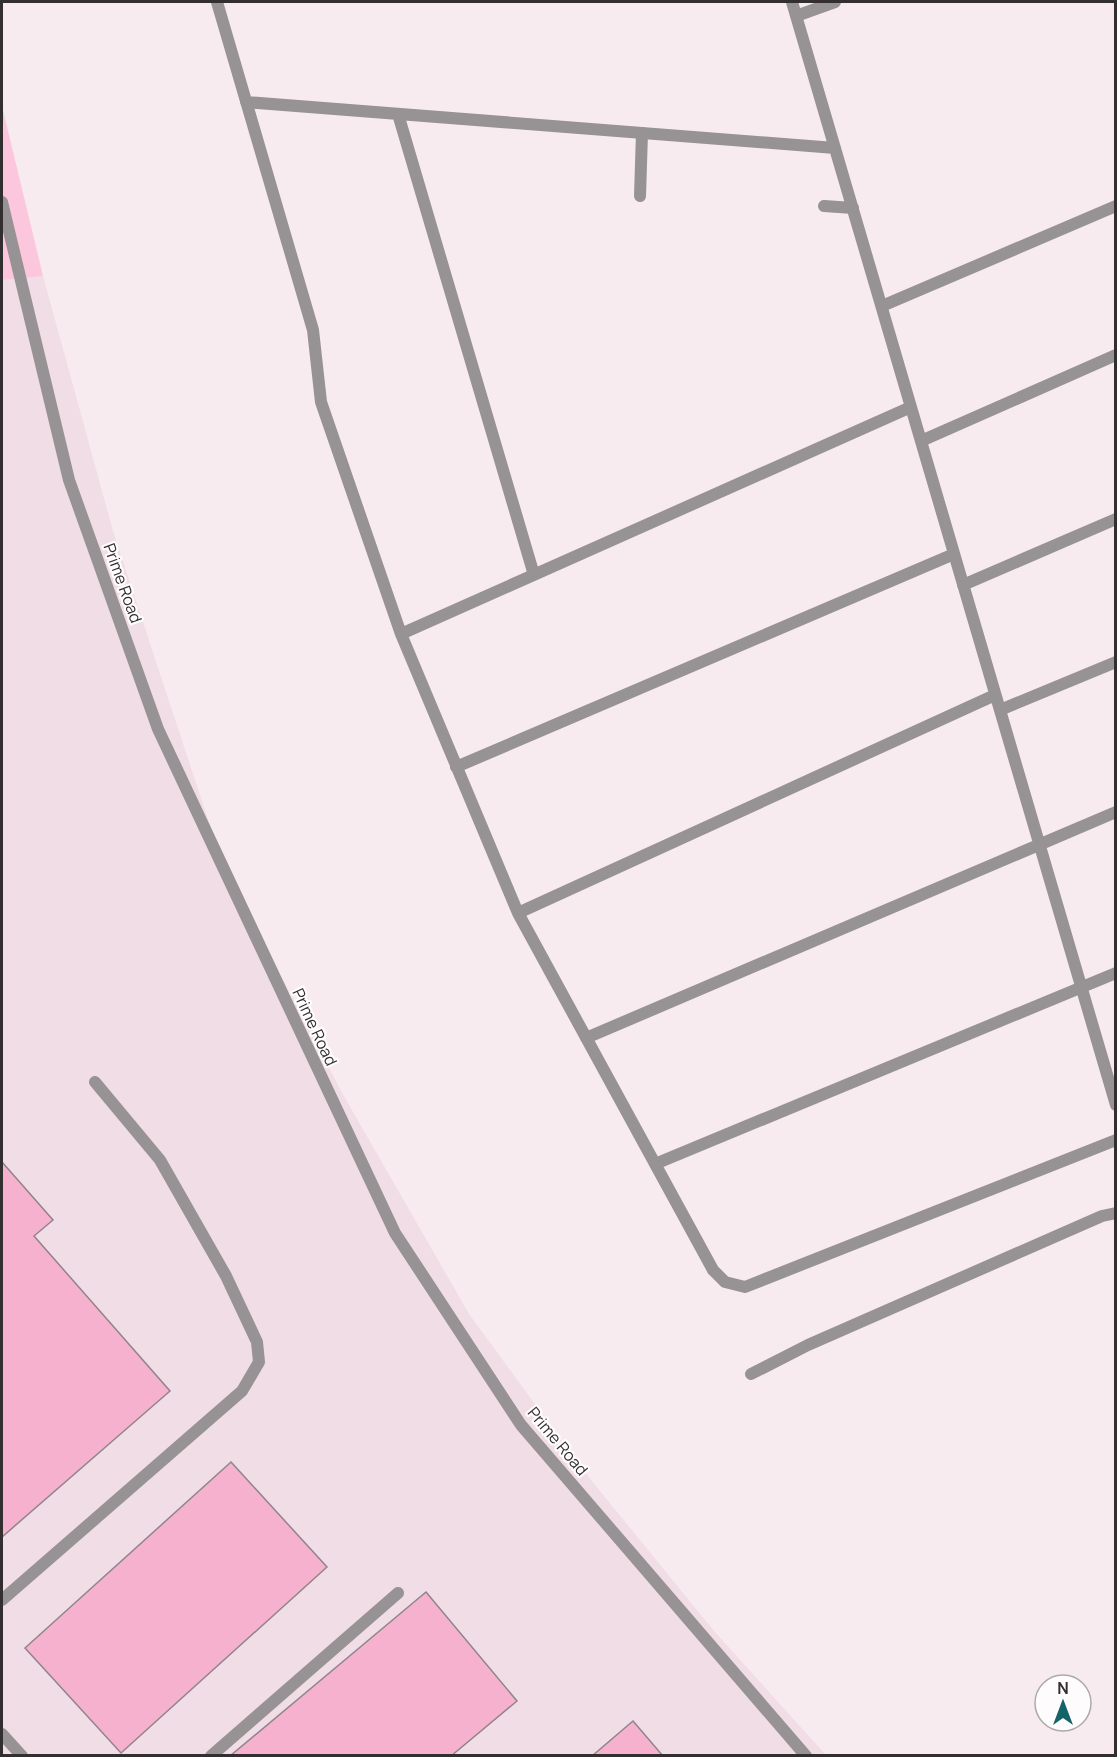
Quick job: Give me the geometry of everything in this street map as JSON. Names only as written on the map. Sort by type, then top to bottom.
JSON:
[{"type":"street","points":[[217,2],[313,330],[321,402],[400,634],[518,914],[713,1270],[725,1282],[745,1287],[1116,1140]]},
{"type":"street","points":[[792,2],[1116,1106]]},
{"type":"street","points":[[796,16],[835,2]]},
{"type":"street","points":[[246,102],[835,148]]},
{"type":"street","points":[[398,114],[534,575]]},
{"type":"street","points":[[640,196],[642,133]]},
{"type":"street","name":"Prime Road","points":[[2,202],[69,480],[158,729],[394,1233],[521,1425],[806,1755]]},
{"type":"street","points":[[824,206],[853,208]]},
{"type":"street","points":[[882,306],[1116,206]]},
{"type":"street","points":[[921,441],[1116,355]]},
{"type":"street","points":[[400,634],[911,407]]},
{"type":"street","points":[[963,585],[1116,519]]},
{"type":"street","points":[[456,767],[954,554]]},
{"type":"street","points":[[1000,710],[1116,662]]},
{"type":"street","points":[[518,914],[995,695]]},
{"type":"street","points":[[586,1038],[1116,812]]},
{"type":"street","points":[[655,1164],[1116,973]]},
{"type":"street","points":[[2,1600],[242,1391],[259,1362],[257,1342],[230,1285],[160,1160],[95,1082]]},
{"type":"street","points":[[751,1374],[819,1340],[1102,1216],[1116,1213]]},
{"type":"street","points":[[211,1755],[398,1593]]},
{"type":"street","points":[[2,1734],[22,1755]]},
{"type":"shaded area","points":[[2,106],[43,276],[2,280]]},
{"type":"shaded area","points":[[2,274],[43,276],[113,531],[222,862],[341,1091],[469,1314],[587,1475],[714,1631],[826,1755],[2,1756]]},
{"type":"building","points":[[2,1162],[53,1220],[34,1236],[170,1391],[2,1537]]},
{"type":"building","points":[[231,1462],[327,1567],[121,1753],[25,1648]]},
{"type":"building","points":[[426,1592],[517,1701],[451,1756],[230,1756]]},
{"type":"building","points":[[633,1721],[663,1756],[592,1756]]}]
